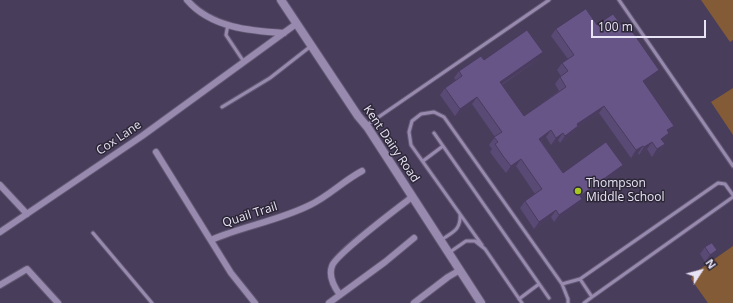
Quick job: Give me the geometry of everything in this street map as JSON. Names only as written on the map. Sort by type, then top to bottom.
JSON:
[{"type":"street","points":[[187,0],[207,16],[228,24],[244,29],[284,33]]},
{"type":"street","name":"Kent Dairy Road","points":[[281,0],[366,126],[481,303]]},
{"type":"street","name":"Cox Lane","points":[[0,232],[142,136],[296,24]]},
{"type":"street","points":[[156,152],[211,240]]},
{"type":"street","name":"Quail Trail","points":[[255,303],[238,284],[211,240],[225,234],[271,221],[311,205],[325,197],[350,177],[362,171]]},
{"type":"street","points":[[0,185],[27,214]]},
{"type":"street","points":[[340,295],[334,288],[331,279],[331,271],[334,263],[345,252],[412,197]]},
{"type":"street","points":[[329,303],[385,262],[414,238]]},
{"type":"street","points":[[0,285],[27,269],[58,303]]},
{"type":"street","points":[[414,303],[448,277],[460,270]]},
{"type":"lane","points":[[366,126],[549,0]]},
{"type":"lane","points":[[619,0],[733,166]]},
{"type":"lane","points":[[228,24],[226,36],[244,62]]},
{"type":"lane","points":[[222,107],[270,78],[311,46]]},
{"type":"lane","points":[[522,303],[411,145],[409,132],[412,121],[421,114],[434,112],[444,117],[562,284],[568,299],[568,303]]},
{"type":"lane","points":[[434,132],[549,298]]},
{"type":"lane","points":[[422,161],[443,146]]},
{"type":"lane","points":[[562,284],[580,279],[718,183],[725,184],[733,196],[584,303]]},
{"type":"lane","points":[[440,241],[456,229],[460,223],[460,214]]},
{"type":"lane","points":[[93,233],[152,303]]},
{"type":"lane","points":[[448,253],[466,241],[475,241],[485,249]]},
{"type":"lane","points":[[580,279],[592,297]]},
{"type":"lane","points":[[519,299],[539,284]]},
{"type":"shaded area","points":[[701,0],[733,0],[733,40],[730,42]]},
{"type":"shaded area","points":[[733,88],[733,135],[711,102]]},
{"type":"shaded area","points":[[733,246],[733,303],[708,303],[691,279],[693,274]]},
{"type":"building","points":[[586,9],[597,25],[613,14],[625,30],[629,27],[659,70],[643,81],[674,126],[667,130],[669,133],[661,139],[665,144],[657,149],[652,142],[636,150],[604,106],[577,124],[578,126],[565,136],[563,133],[556,138],[551,130],[539,139],[563,173],[606,142],[623,165],[580,196],[582,199],[559,215],[556,210],[539,222],[525,201],[542,189],[521,159],[511,166],[503,156],[495,144],[498,142],[494,137],[502,132],[477,97],[460,109],[445,88],[462,76],[459,71],[481,56],[484,60],[527,30],[543,52],[500,82],[524,116],[566,87],[560,77],[568,71],[562,63],[574,55],[556,29]]},
{"type":"building","points":[[712,243],[717,250],[710,255],[705,247]]},
{"type":"place","name":"Thompson Middle School","points":[[578,191]]}]
